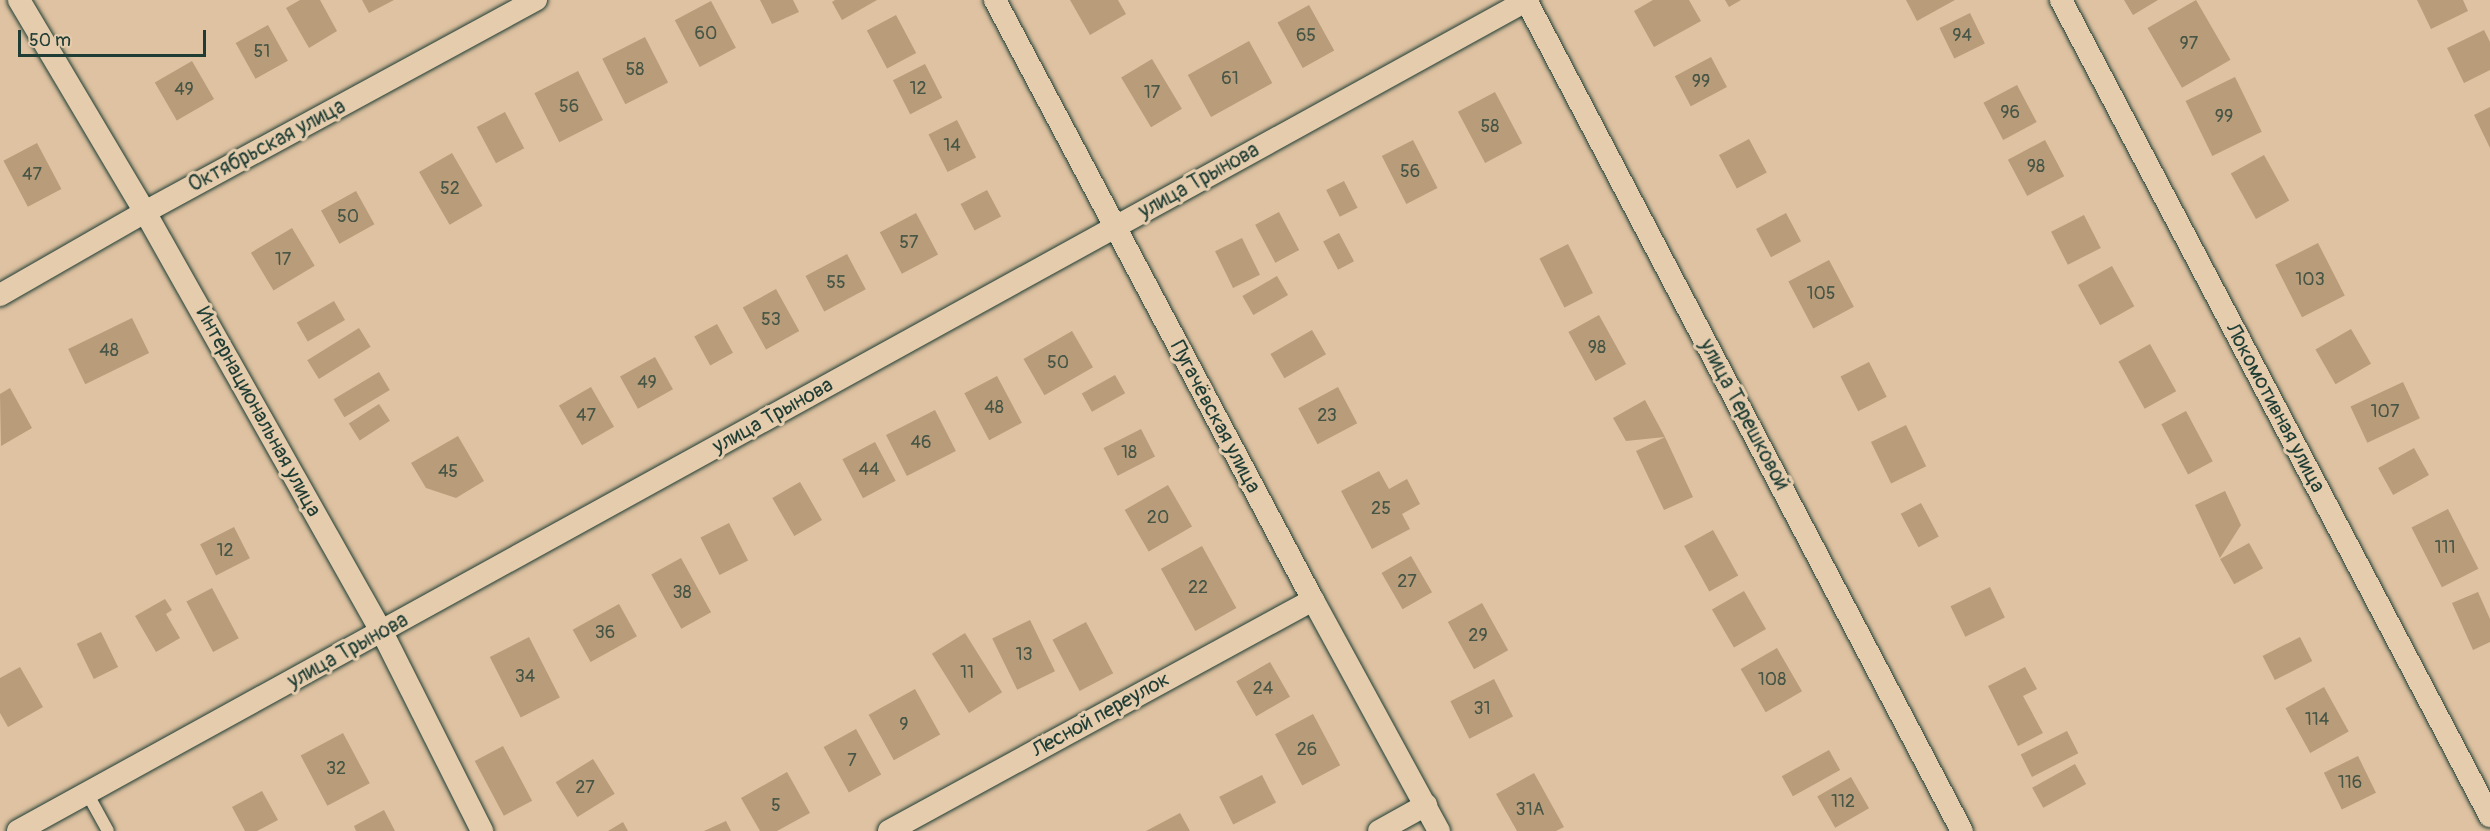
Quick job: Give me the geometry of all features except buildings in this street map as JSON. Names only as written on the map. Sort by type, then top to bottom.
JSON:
[{"type":"street","name":"Интернациональная улица","points":[[19,0],[145,212],[382,632],[482,831]]},
{"type":"street","name":"Октябрьская улица","points":[[0,295],[145,212],[536,0]]},
{"type":"street","name":"Пугачёвская улица","points":[[995,0],[1114,228],[1439,831]]},
{"type":"street","name":"улица Трынова","points":[[18,831],[1527,0]]},
{"type":"street","name":"улица Терешковой","points":[[1527,0],[1962,831]]},
{"type":"street","name":"Локомотивная улица","points":[[2061,0],[2490,816]]},
{"type":"street","name":"Лесной переулок","points":[[889,831],[1313,600]]},
{"type":"street","points":[[1379,831],[1426,805]]},
{"type":"lane","points":[[87,793],[108,831]]}]
